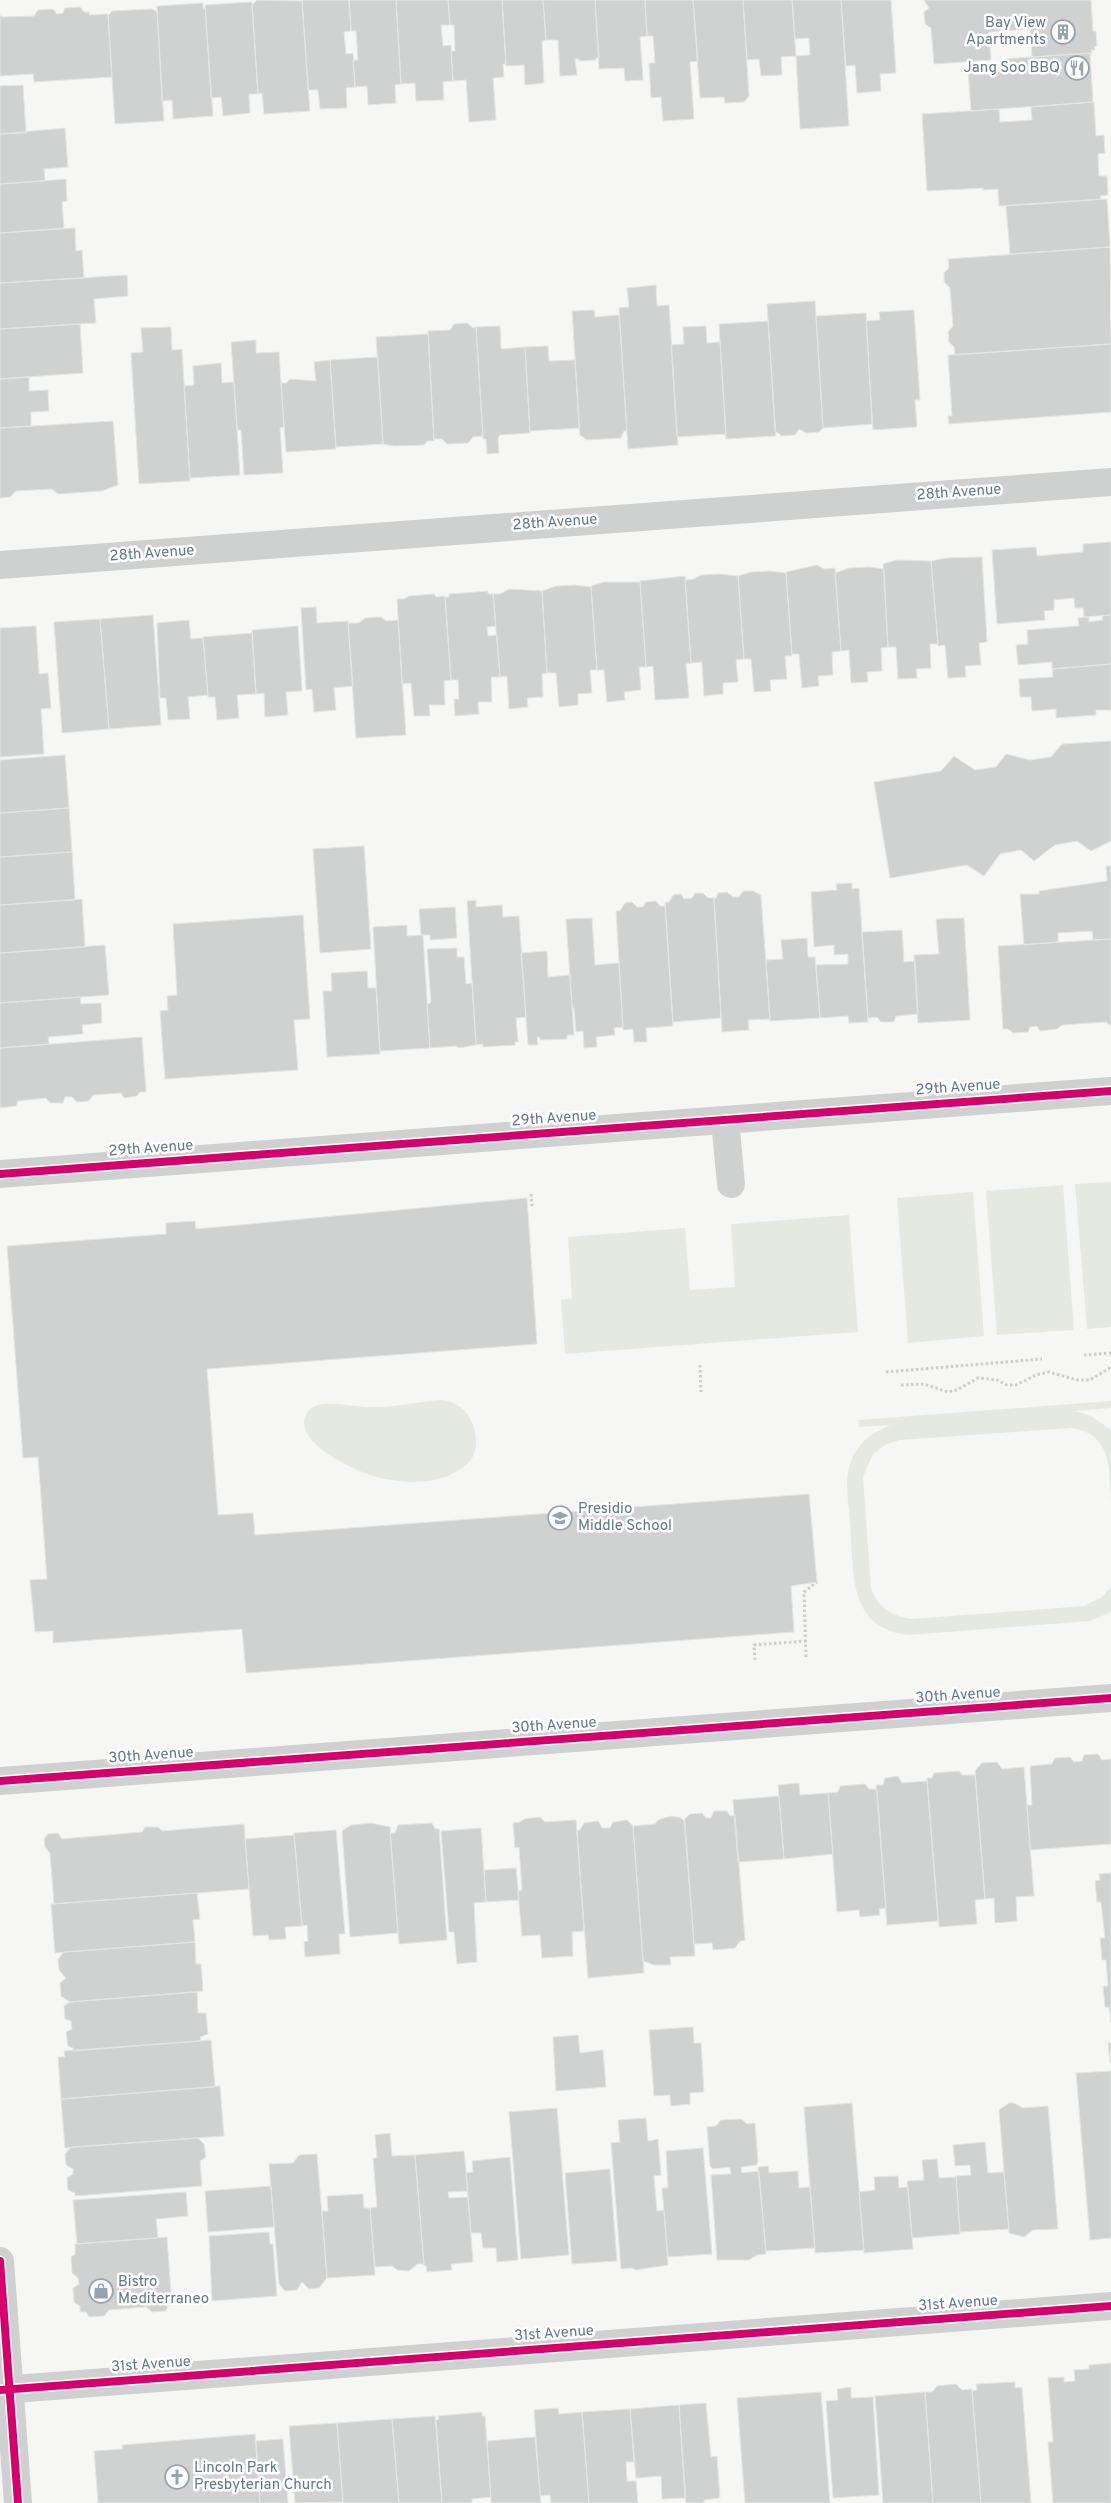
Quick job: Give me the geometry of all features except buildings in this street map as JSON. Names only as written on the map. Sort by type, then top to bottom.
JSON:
[{"type":"street","name":"28th Avenue","points":[[0,565],[1111,482]]},
{"type":"street","name":"29th Avenue","points":[[0,1174],[1111,1091]]},
{"type":"street","points":[[724,1120],[731,1184]]},
{"type":"street","name":"30th Avenue","points":[[0,1781],[1111,1698]]},
{"type":"street","points":[[0,2261],[5,2389],[18,2503]]},
{"type":"street","name":"31st Avenue","points":[[5,2389],[1111,2306]]},
{"type":"path","points":[[531,1194],[532,1207]]},
{"type":"path","points":[[1084,1355],[1111,1353]]},
{"type":"path","points":[[886,1372],[1042,1360]]},
{"type":"path","points":[[700,1365],[701,1392]]},
{"type":"path","points":[[901,1384],[924,1384],[948,1392],[957,1390],[978,1378],[1016,1385],[1036,1375],[1049,1372],[1066,1375],[1077,1380],[1090,1380],[1111,1367]]},
{"type":"path","points":[[806,1657],[804,1592],[817,1582]]},
{"type":"path","points":[[755,1660],[754,1645],[806,1641]]},
{"type":"shaded area","points":[[1111,1182],[1111,1327],[1087,1329],[1075,1184]]},
{"type":"shaded area","points":[[1063,1185],[1074,1330],[997,1335],[986,1191]]},
{"type":"shaded area","points":[[973,1192],[984,1336],[908,1343],[897,1198]]},
{"type":"shaded area","points":[[849,1215],[858,1332],[565,1354],[561,1300],[572,1298],[568,1237],[685,1228],[690,1290],[735,1287],[731,1224]]},
{"type":"shaded area","points":[[443,1400],[458,1405],[468,1415],[476,1436],[476,1444],[474,1455],[465,1466],[452,1474],[434,1480],[415,1482],[395,1481],[355,1469],[327,1454],[307,1434],[304,1424],[307,1413],[320,1405],[384,1407]]},
{"type":"shaded area","points":[[1111,1401],[1111,1408],[1075,1411],[1091,1416],[1111,1430],[1111,1499],[1108,1464],[1101,1445],[1085,1431],[1072,1428],[899,1440],[885,1445],[873,1454],[863,1477],[871,1588],[882,1606],[892,1613],[912,1619],[1084,1606],[1102,1597],[1111,1587],[1111,1612],[1090,1621],[909,1635],[889,1630],[874,1622],[864,1610],[854,1578],[847,1491],[848,1474],[849,1466],[855,1453],[863,1442],[873,1434],[891,1425],[859,1427],[858,1420]]},
{"type":"cycle path","points":[[0,1174],[1111,1091]]},
{"type":"cycle path","points":[[0,1781],[1111,1698]]},
{"type":"cycle path","points":[[0,2261],[18,2503]]},
{"type":"cycle path","points":[[0,2390],[1111,2306]]},
{"type":"place","name":"Bay View Apartments","points":[[1063,32]]},
{"type":"place","name":"Jang Soo BBQ","points":[[1077,68]]},
{"type":"place","name":"Presidio Middle School","points":[[560,1518]]},
{"type":"place","name":"Bistro Mediterraneo","points":[[101,2291]]},
{"type":"place","name":"Lincoln Park Presbyterian Church","points":[[177,2477]]}]
